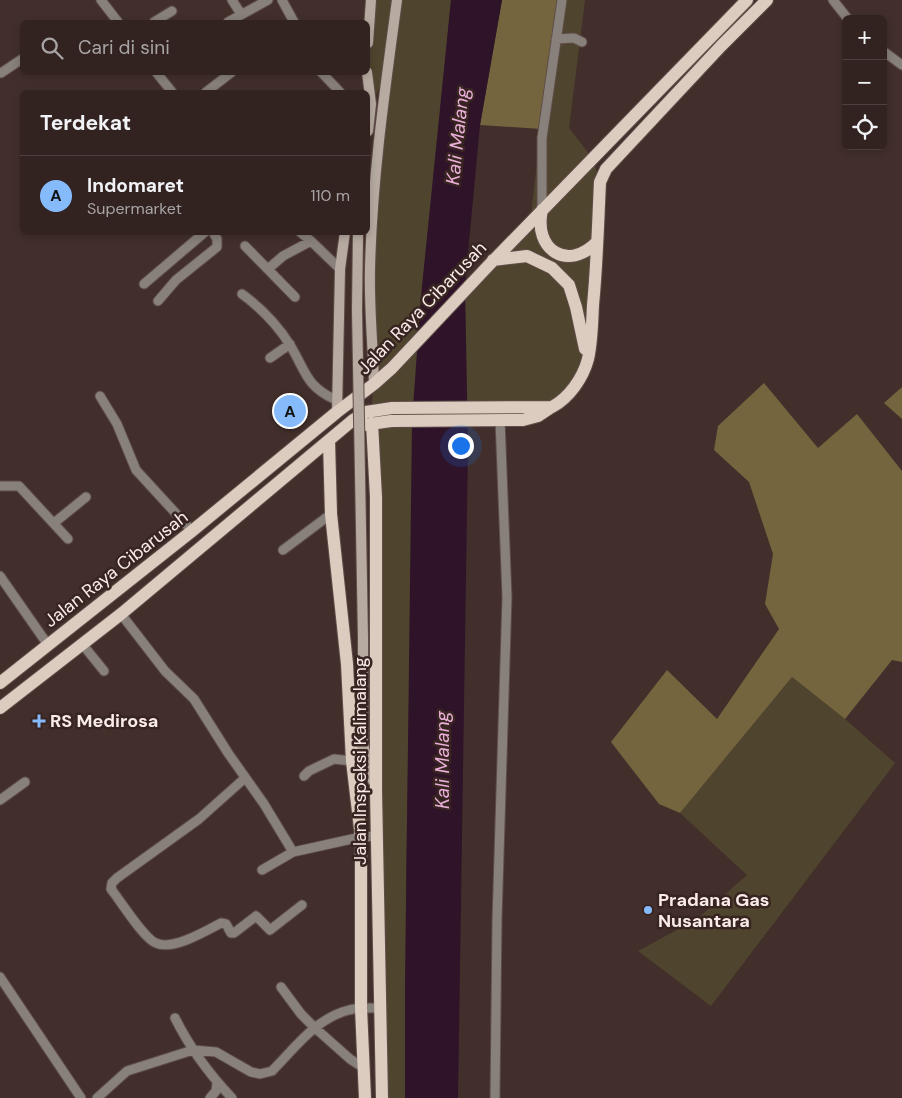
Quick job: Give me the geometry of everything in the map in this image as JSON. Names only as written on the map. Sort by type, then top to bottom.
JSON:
[{"type":"main road","points":[[370,20],[371,0]]},
{"type":"main road","points":[[374,384],[370,271],[373,202],[397,0]]},
{"type":"main road","name":"Jalan Raya Cibarusah","points":[[0,683],[192,531],[336,406],[374,384],[392,368],[493,260],[746,0]]},
{"type":"main road","name":"Jalan Raya Cibarusah","points":[[340,432],[372,423],[530,418],[559,404],[568,396],[579,380],[587,360],[595,289],[600,182],[606,169],[721,46],[767,0]]},
{"type":"main road","points":[[371,106],[388,71]]},
{"type":"main road","points":[[362,90],[365,75]]},
{"type":"main road","points":[[366,75],[369,90]]},
{"type":"main road","points":[[370,99],[370,115]]},
{"type":"main road","points":[[542,210],[540,231],[544,242],[553,251],[565,256],[577,256],[588,251],[597,242]]},
{"type":"main road","points":[[336,406],[340,269],[345,235]]},
{"type":"main road","points":[[356,785],[363,741],[358,235]]},
{"type":"main road","points":[[493,260],[527,256],[552,268],[569,285],[576,307],[587,360]]},
{"type":"main road","points":[[340,269],[370,271]]},
{"type":"main road","name":"Jalan Raya Cibarusah","points":[[0,708],[83,645],[366,412],[392,408],[552,407]]},
{"type":"main road","name":"Jalan Inspeksi Kalimalang","points":[[372,423],[376,514],[376,791],[382,1098]]},
{"type":"main road","name":"Jalan Inspeksi Kalimalang","points":[[329,441],[331,514],[347,664],[352,761],[361,837],[361,1008],[365,1098]]},
{"type":"main road","points":[[363,741],[376,791]]},
{"type":"street","points":[[101,0],[116,20]]},
{"type":"street","points":[[232,0],[241,14]]},
{"type":"street","points":[[231,20],[268,0]]},
{"type":"street","points":[[282,0],[293,20]]},
{"type":"street","points":[[542,210],[542,138],[562,0]]},
{"type":"street","points":[[833,0],[845,15]]},
{"type":"street","points":[[157,20],[172,11]]},
{"type":"street","points":[[556,39],[574,38],[582,42]]},
{"type":"street","points":[[887,54],[902,65]]},
{"type":"street","points":[[1,73],[20,60]]},
{"type":"street","points":[[158,75],[167,90]]},
{"type":"street","points":[[209,90],[228,75]]},
{"type":"street","points":[[324,75],[338,90]]},
{"type":"street","points":[[144,284],[201,235]]},
{"type":"street","points":[[158,301],[176,280],[217,247],[215,235]]},
{"type":"street","points":[[304,235],[340,269]]},
{"type":"street","points":[[268,269],[283,256],[311,241]]},
{"type":"street","points":[[245,246],[296,297]]},
{"type":"street","points":[[242,294],[261,308],[276,325],[290,344],[304,374],[314,387],[336,406]]},
{"type":"street","points":[[270,358],[290,344]]},
{"type":"street","points":[[100,396],[116,424],[136,470],[192,531]]},
{"type":"street","points":[[495,1098],[497,920],[508,597],[500,420]]},
{"type":"street","points":[[0,486],[19,486],[68,539]]},
{"type":"street","points":[[54,523],[86,496]]},
{"type":"street","points":[[283,550],[331,514]]},
{"type":"street","points":[[0,576],[48,645]]},
{"type":"street","points":[[121,614],[165,670],[194,699],[293,852]]},
{"type":"street","points":[[83,645],[104,671]]},
{"type":"street","points":[[304,776],[309,771],[334,760],[352,761]]},
{"type":"street","points":[[245,778],[198,819],[117,878],[112,883],[111,889],[150,940],[162,946],[174,944],[198,935],[221,922],[226,924],[231,932],[234,933],[256,916],[270,930],[302,905]]},
{"type":"street","points":[[0,800],[25,782]]},
{"type":"street","points":[[262,870],[293,852],[361,837],[377,836]]},
{"type":"street","points":[[0,976],[81,1098]]},
{"type":"street","points":[[281,987],[301,1014],[314,1027],[350,1059],[364,1068]]},
{"type":"street","points":[[98,1098],[127,1071],[193,1050],[216,1052],[251,1072],[267,1073],[272,1071],[314,1027],[350,1009],[380,1008]]},
{"type":"street","points":[[175,1018],[193,1050],[217,1083],[232,1098]]},
{"type":"street","points":[[210,1098],[216,1091],[217,1083]]},
{"type":"shaded area","points":[[372,0],[451,0],[418,338],[530,223],[541,129],[561,0],[585,0],[569,128],[593,159],[600,182],[595,281],[579,380],[538,416],[414,422],[406,869],[405,1098],[382,1098],[371,411],[374,384],[369,271],[387,73],[371,104],[369,75]]},
{"type":"shaded area","points":[[502,0],[561,0],[541,129],[480,125]]},
{"type":"shaded area","points":[[764,383],[818,448],[857,414],[902,471],[902,662],[892,660],[845,719],[792,677],[680,813],[659,804],[611,742],[667,670],[717,719],[779,629],[765,604],[773,554],[749,482],[714,450],[718,426]]},
{"type":"shaded area","points":[[902,387],[902,419],[884,403]]},
{"type":"shaded area","points":[[792,677],[845,719],[895,763],[711,1006],[638,951],[697,919],[747,875],[680,813]]},
{"type":"water","name":"Kali Malang","points":[[451,0],[502,0],[480,125],[465,285],[468,446],[458,1098],[405,1098],[412,421],[421,296]]},
{"type":"place","name":"Indomaret","points":[[290,411]]},
{"type":"place","name":"RS Medirosa","points":[[39,721]]},
{"type":"place","name":"Pradana Gas Nusantara","points":[[648,910]]}]
